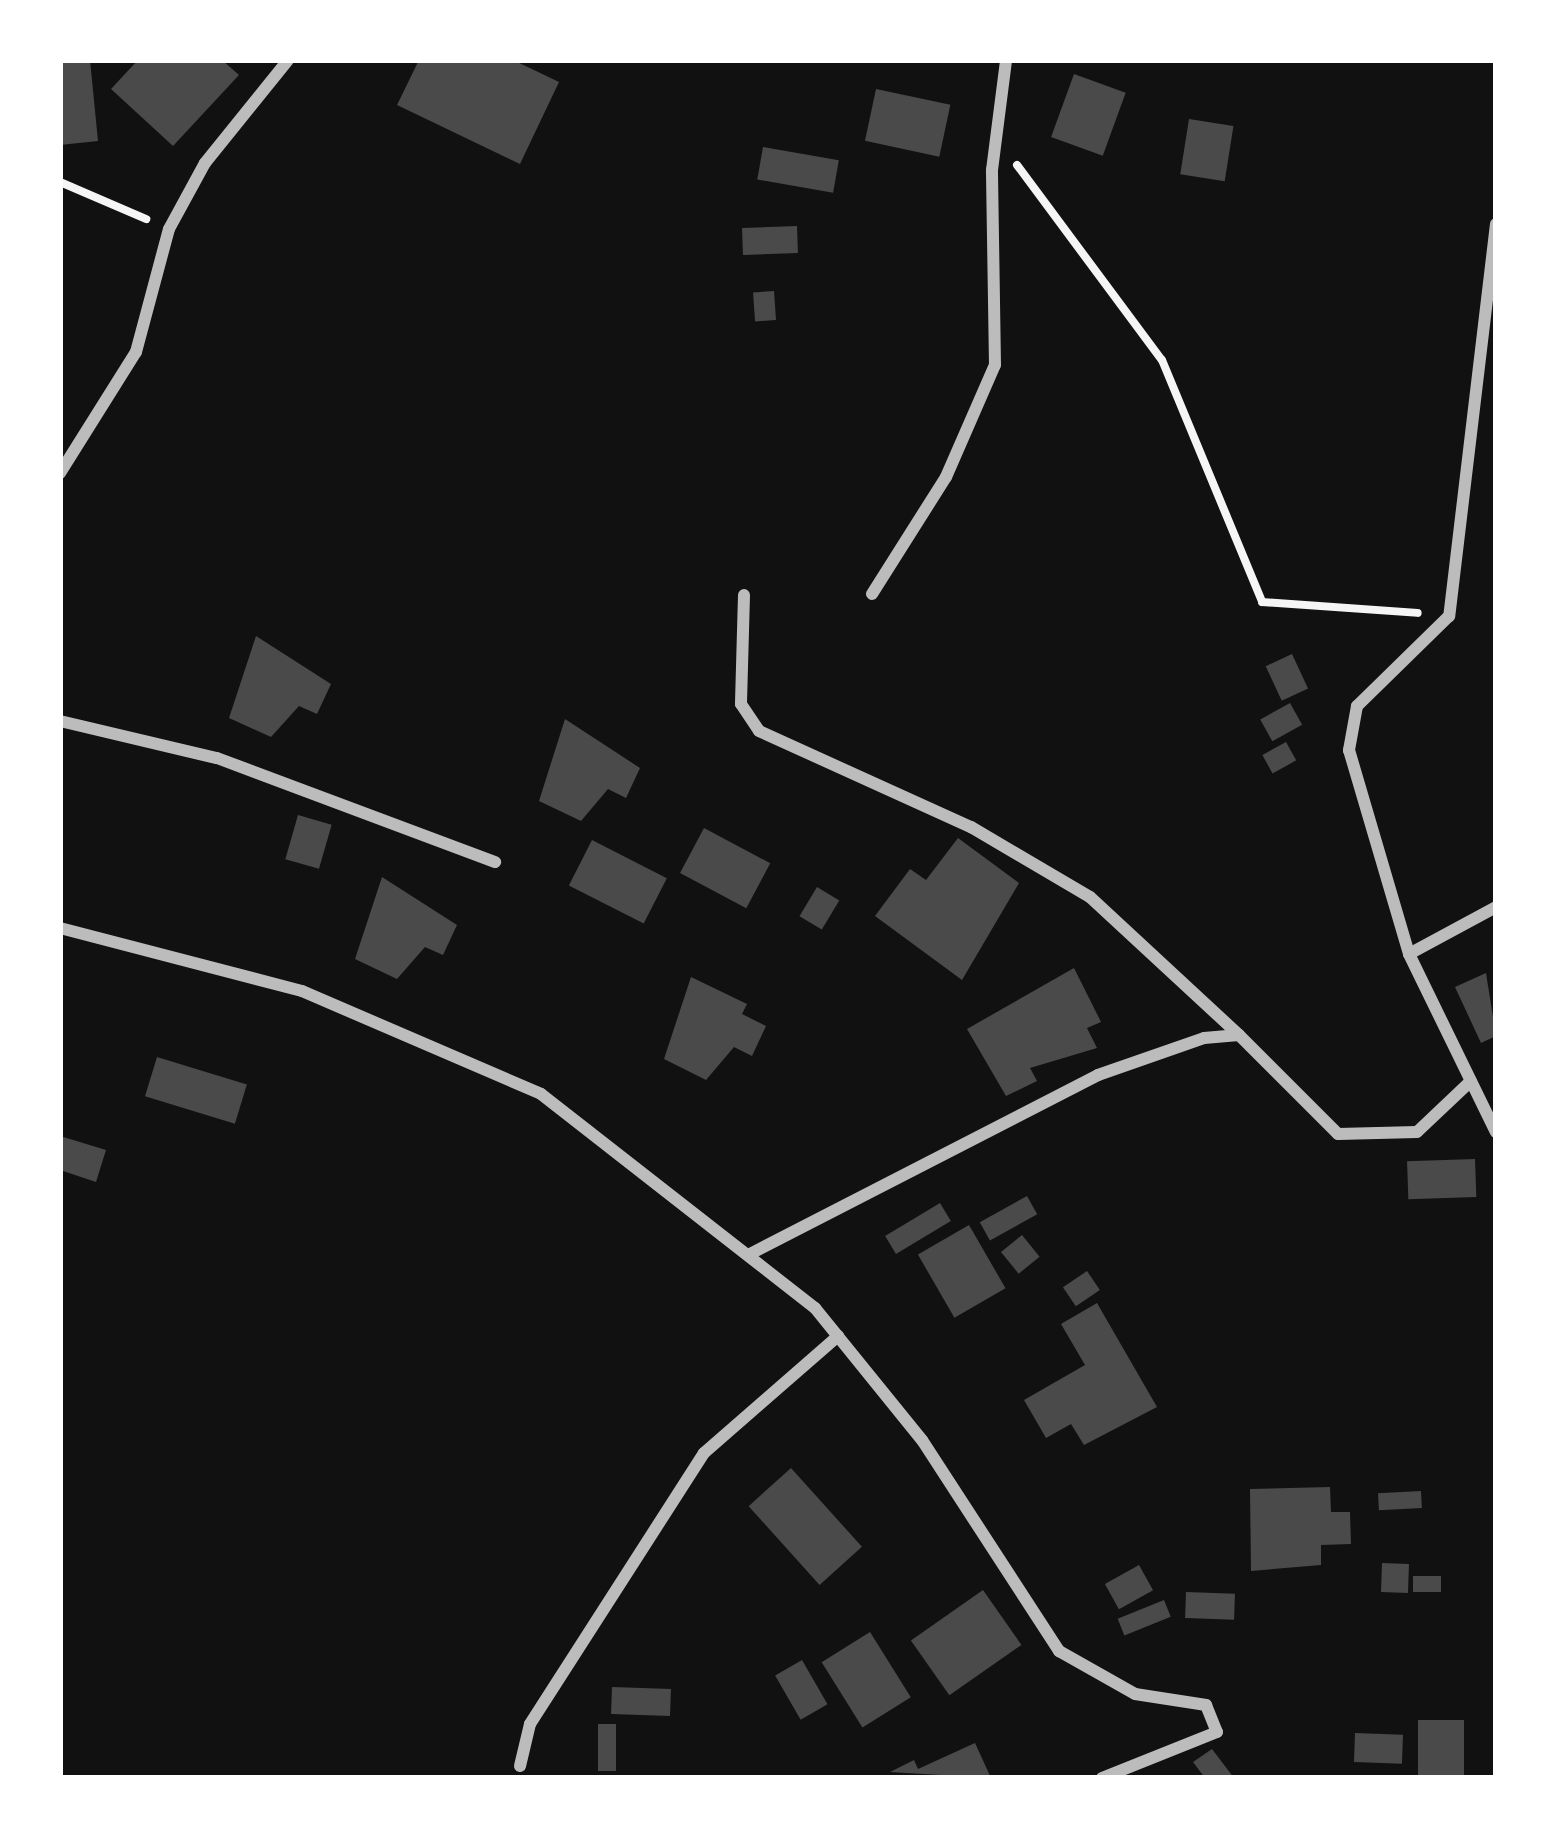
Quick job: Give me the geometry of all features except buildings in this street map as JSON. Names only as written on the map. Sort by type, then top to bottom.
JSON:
[{"type":"street","points":[[60,473],[136,352],[170,229],[205,163],[288,60]]},
{"type":"street","points":[[872,594],[946,477],[995,365],[996,140],[1006,60]]},
{"type":"street","points":[[1496,224],[1449,616],[1351,724],[1409,954],[1496,1132]]},
{"type":"street","points":[[744,595],[741,704],[759,731],[970,827],[1090,897],[1338,1134],[1417,1132],[1471,1081]]},
{"type":"street","points":[[60,721],[217,758],[494,862]]},
{"type":"street","points":[[1409,954],[1496,907]]},
{"type":"street","points":[[60,928],[302,991],[541,1094],[748,1255],[838,1336],[922,1440],[1059,1651],[1135,1694],[1205,1706],[1217,1732],[1102,1778]]},
{"type":"street","points":[[748,1255],[1098,1075],[1239,1035]]},
{"type":"street","points":[[520,1766],[530,1724],[704,1453],[838,1336]]},
{"type":"path","points":[[996,140],[1162,359],[1262,602],[1449,616]]},
{"type":"path","points":[[60,182],[170,229]]}]
